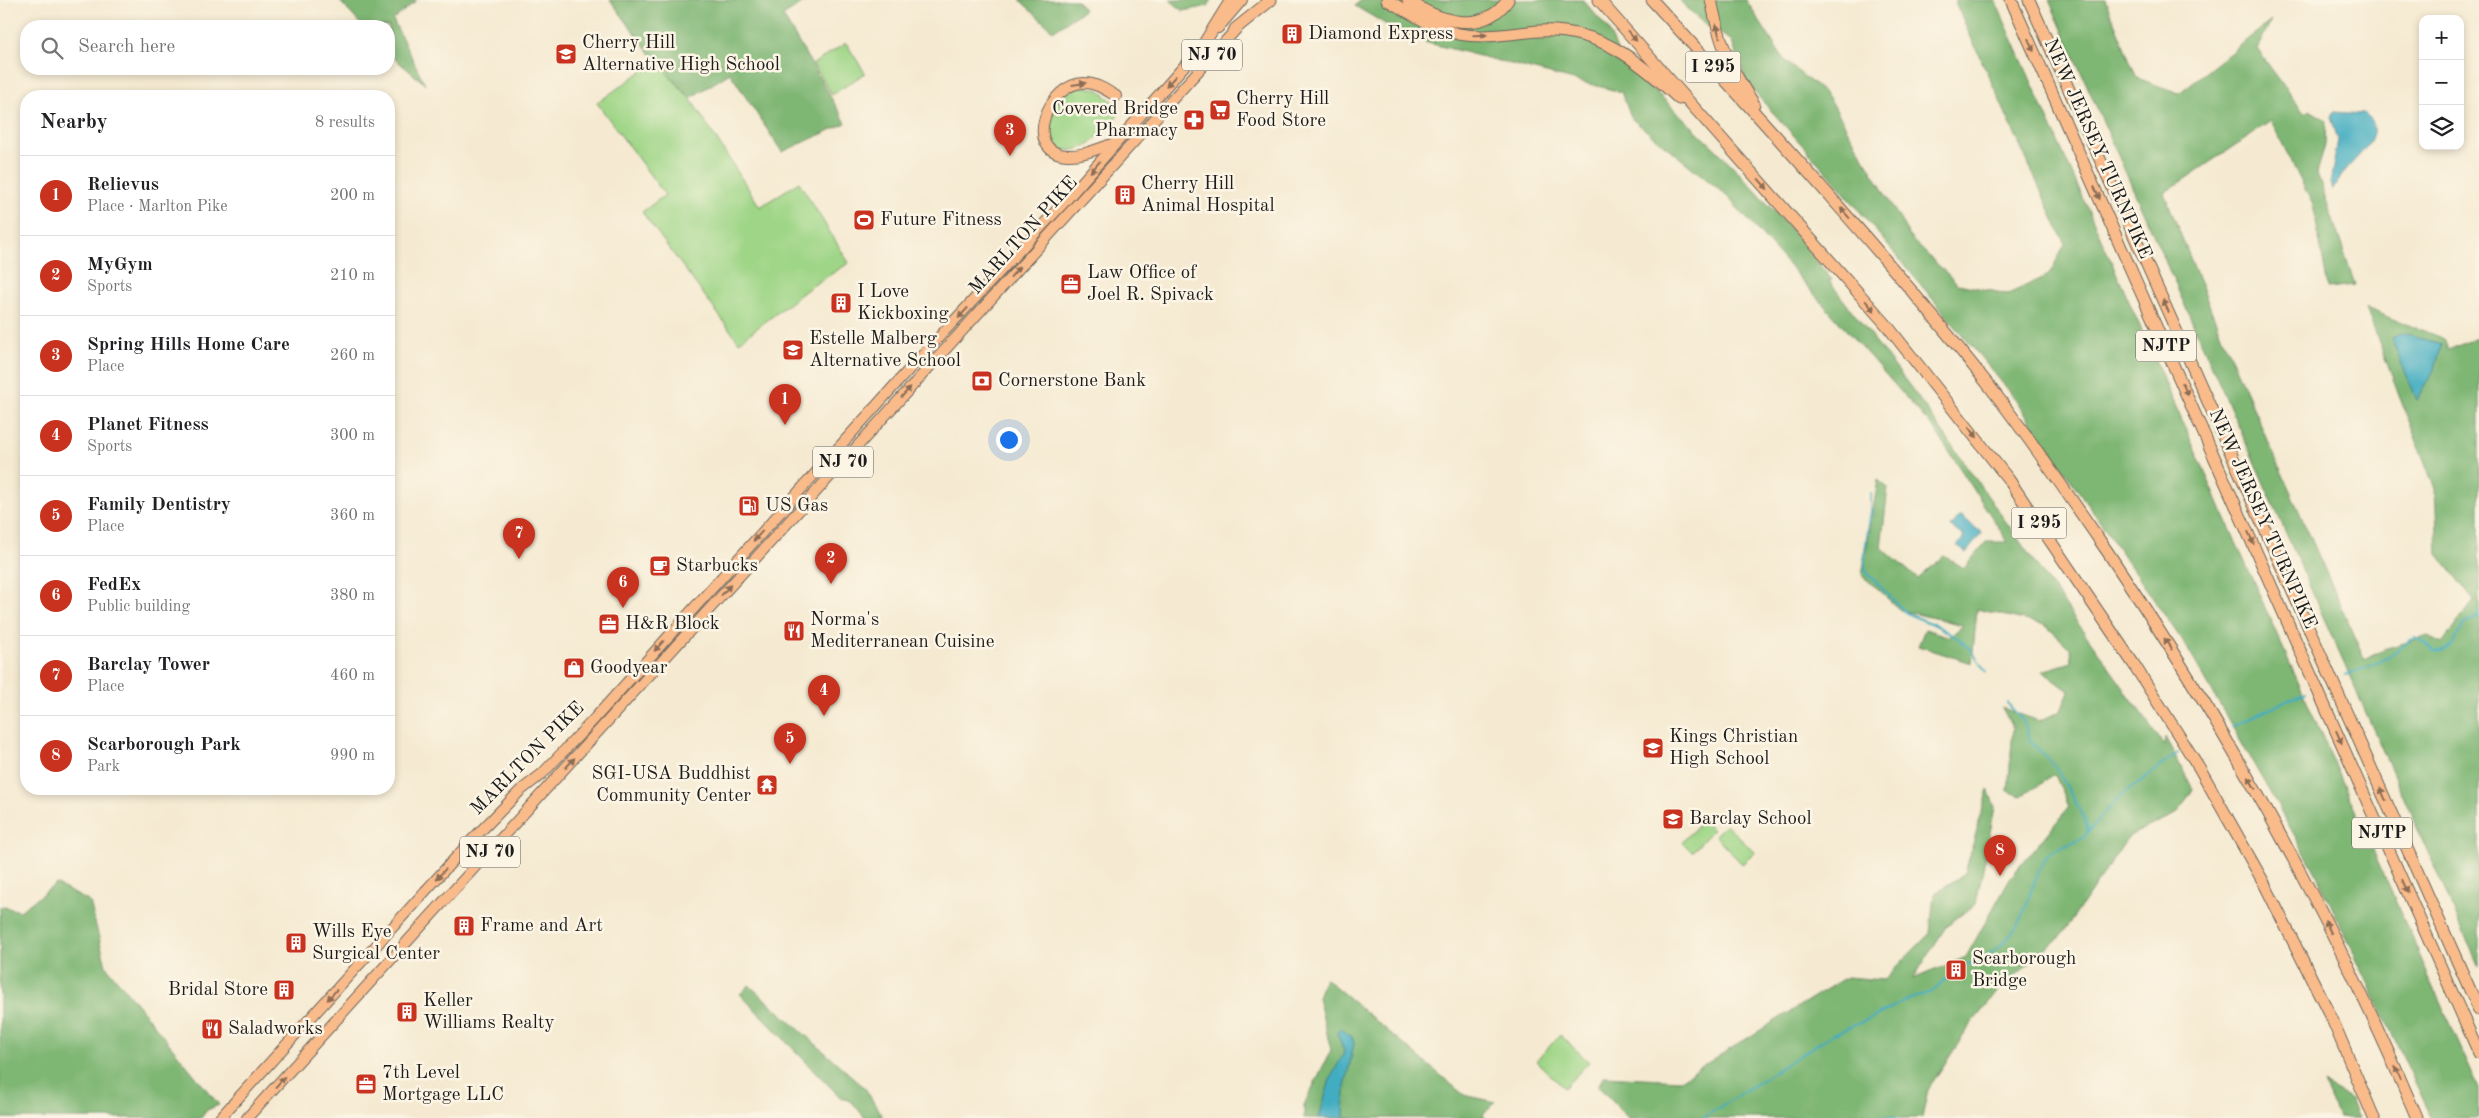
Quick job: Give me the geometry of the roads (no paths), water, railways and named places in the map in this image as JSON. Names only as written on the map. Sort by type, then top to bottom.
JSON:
[{"type":"highway","points":[[1203,45],[1231,0]]},
{"type":"highway","name":"MARLTON PIKE","points":[[220,1118],[468,844],[520,791],[548,768],[595,718],[904,375],[976,299],[1242,0]]},
{"type":"highway","name":"MARLTON PIKE","points":[[247,1118],[1262,0]]},
{"type":"highway","points":[[1235,30],[1271,0]]},
{"type":"highway","points":[[1387,0],[1430,24],[1460,34],[1474,36],[1561,31],[1602,42],[1625,53],[1650,72],[1746,163]]},
{"type":"highway","points":[[1408,0],[1439,18],[1450,21],[1470,22],[1498,11],[1508,0]]},
{"type":"highway","name":"I 295","points":[[1599,0],[1746,163],[1885,323],[1987,450],[2133,663],[2200,769],[2264,884],[2332,1019],[2374,1118]]},
{"type":"highway","name":"I 295","points":[[1652,0],[1900,277],[1992,389],[2062,485],[2132,588],[2202,698],[2269,814],[2333,937],[2394,1063],[2417,1118]]},
{"type":"highway","points":[[1711,0],[1718,32],[1729,63],[1774,135]]},
{"type":"highway","name":"NEW JERSEY TURNPIKE","points":[[2011,0],[2479,1053]]},
{"type":"highway","name":"NEW JERSEY TURNPIKE","points":[[2029,0],[2479,1010]]},
{"type":"highway","points":[[1116,96],[1091,84],[1076,83],[1069,86],[1048,107],[1042,119],[1042,132],[1045,141],[1054,151],[1065,155],[1084,153],[1116,143]]},
{"type":"highway","points":[[822,485],[820,480],[823,472],[884,405],[904,375]]},
{"type":"water","points":[[2333,112],[2364,114],[2371,121],[2373,128],[2368,144],[2345,171],[2332,191],[2330,183],[2338,140],[2331,117]]},
{"type":"water","points":[[2400,333],[2442,344],[2435,368],[2417,400],[2392,341],[2393,337]]},
{"type":"water","points":[[1960,515],[1982,533],[1966,553],[1957,546],[1964,537],[1951,527]]},
{"type":"water","points":[[1340,1028],[1352,1037],[1354,1043],[1345,1087],[1344,1118],[1319,1118],[1330,1079],[1344,1051],[1337,1033]]},
{"type":"waterway","points":[[1871,493],[1871,511],[1864,557],[1866,572],[1906,613],[1937,626],[1959,639],[1972,651],[1986,672]]},
{"type":"waterway","points":[[2477,617],[2479,611]]},
{"type":"waterway","points":[[2345,675],[2382,661],[2415,638],[2427,644],[2434,651],[2443,652],[2452,644],[2465,624],[2479,616]]},
{"type":"waterway","points":[[2231,727],[2306,692]]},
{"type":"waterway","points":[[2007,703],[2024,722],[2031,742],[2055,766],[2085,819],[2088,832]]},
{"type":"waterway","points":[[1960,966],[1967,965],[1986,956],[2010,936],[2018,924],[2038,872],[2045,858],[2051,852],[2083,838],[2117,799],[2178,753]]},
{"type":"waterway","points":[[1703,1118],[1831,1035],[1874,1017],[1904,1001],[1931,992],[1952,974]]},
{"type":"waterway","points":[[1850,1118],[1873,1116],[1896,1118]]},
{"type":"place","name":"Diamond Express","points":[[1292,34]]},
{"type":"place","name":"Cherry Hill Alternative High School","points":[[566,54]]},
{"type":"place","name":"Cherry Hill Food Store","points":[[1220,110]]},
{"type":"place","name":"Covered Bridge Pharmacy","points":[[1194,120]]},
{"type":"place","name":"Spring Hills Home Care","points":[[1010,156]]},
{"type":"place","name":"Cherry Hill Animal Hospital","points":[[1125,195]]},
{"type":"place","name":"Future Fitness","points":[[864,220]]},
{"type":"place","name":"Law Office of Joel R. Spivack","points":[[1071,284]]},
{"type":"place","name":"I Love Kickboxing","points":[[841,303]]},
{"type":"place","name":"Estelle Malberg Alternative School","points":[[793,350]]},
{"type":"place","name":"Cornerstone Bank","points":[[982,381]]},
{"type":"place","name":"Relievus","points":[[785,425]]},
{"type":"place","name":"US Gas","points":[[749,506]]},
{"type":"place","name":"Barclay Tower","points":[[519,559]]},
{"type":"place","name":"Starbucks","points":[[660,566]]},
{"type":"place","name":"MyGym","points":[[831,584]]},
{"type":"place","name":"FedEx","points":[[623,608]]},
{"type":"place","name":"H&R Block","points":[[609,624]]},
{"type":"place","name":"Norma's Mediterranean Cuisine","points":[[794,631]]},
{"type":"place","name":"Goodyear","points":[[574,668]]},
{"type":"place","name":"Planet Fitness","points":[[824,716]]},
{"type":"place","name":"Kings Christian High School","points":[[1653,748]]},
{"type":"place","name":"Family Dentistry","points":[[790,764]]},
{"type":"place","name":"SGI-USA Buddhist Community Center","points":[[767,785]]},
{"type":"place","name":"Barclay School","points":[[1673,819]]},
{"type":"place","name":"Scarborough Park","points":[[2000,876]]},
{"type":"place","name":"Frame and Art","points":[[464,926]]},
{"type":"place","name":"Wills Eye Surgical Center","points":[[296,943]]},
{"type":"place","name":"Scarborough Bridge","points":[[1956,970]]},
{"type":"place","name":"Bridal Store","points":[[284,990]]},
{"type":"place","name":"Keller Williams Realty","points":[[407,1012]]},
{"type":"place","name":"Saladworks","points":[[212,1029]]},
{"type":"place","name":"7th Level Mortgage LLC","points":[[366,1084]]}]
